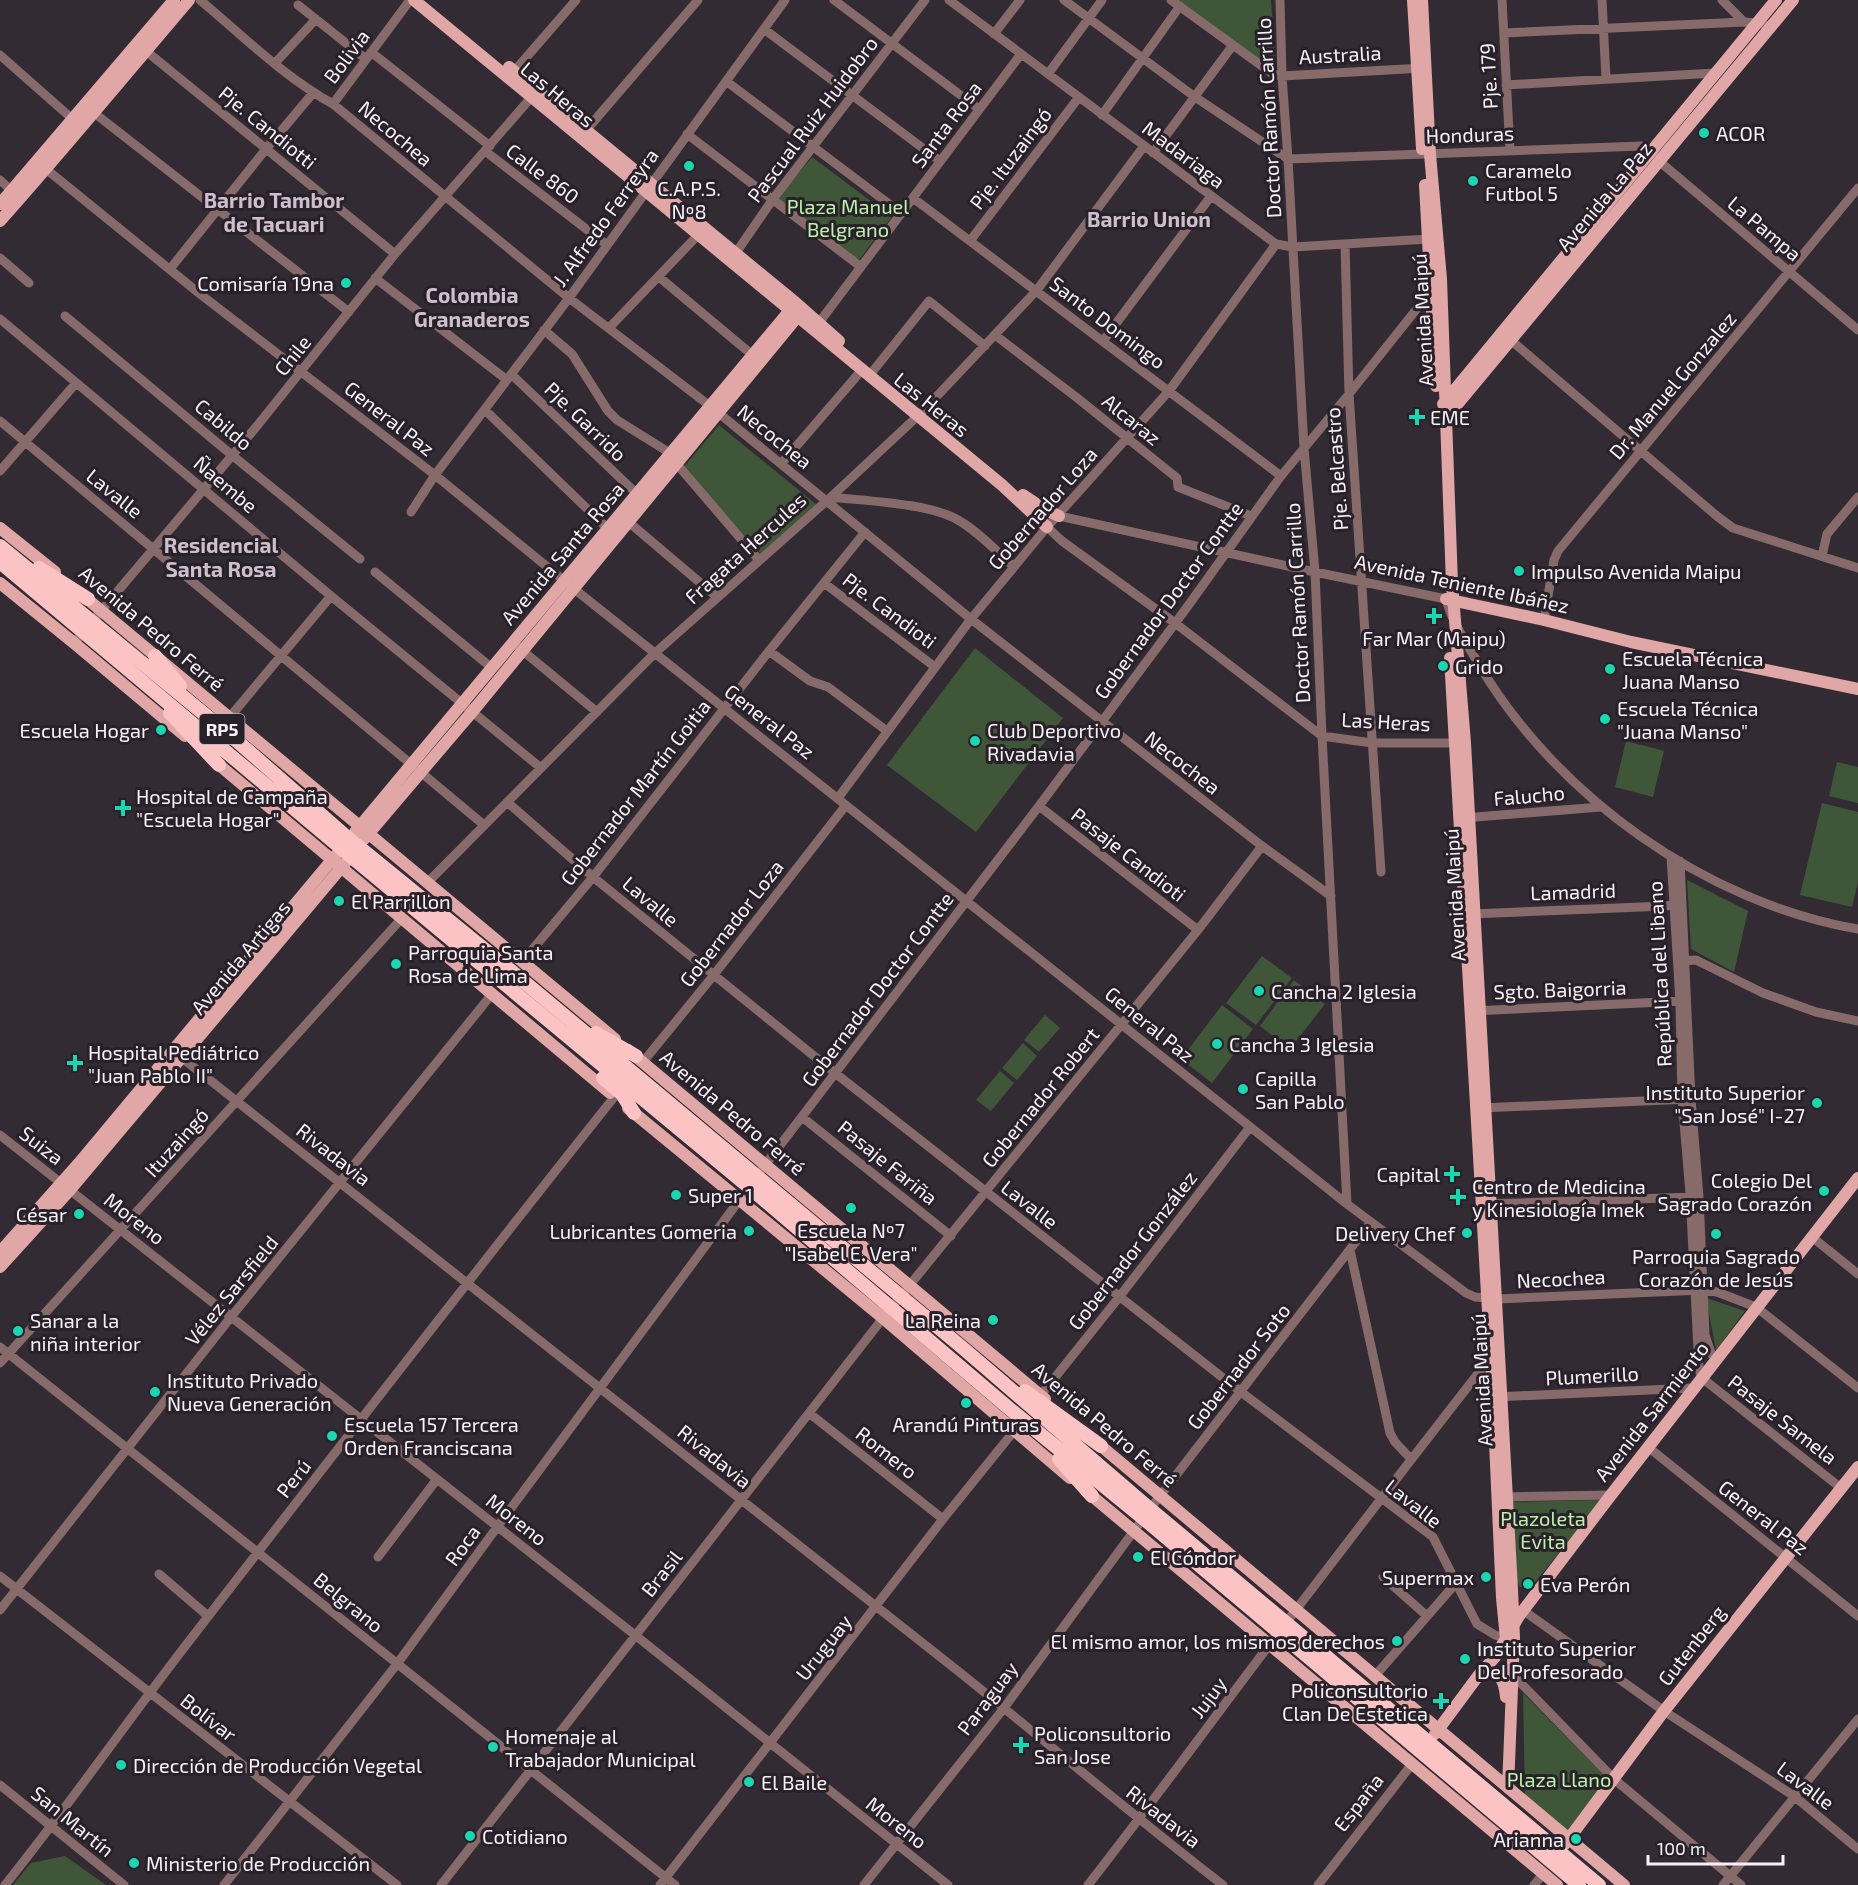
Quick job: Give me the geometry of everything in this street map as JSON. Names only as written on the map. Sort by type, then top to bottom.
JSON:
[{"type":"highway","points":[[0,545],[87,599]]},
{"type":"highway","name":"Avenida Pedro Ferré","points":[[0,545],[237,741],[350,848]]},
{"type":"highway","name":"Avenida Pedro Ferré","points":[[0,562],[92,621],[123,664],[505,975],[753,1182],[892,1308],[1011,1410],[1147,1514]]},
{"type":"highway","points":[[155,656],[182,688],[237,741]]},
{"type":"highway","points":[[123,664],[219,765]]},
{"type":"highway","points":[[505,975],[639,1059]]},
{"type":"highway","points":[[505,975],[562,1043],[622,1094],[634,1113]]},
{"type":"highway","name":"Avenida Pedro Ferré","points":[[892,1308],[964,1349],[1147,1514],[1556,1857]]},
{"type":"highway","points":[[964,1349],[1101,1446]]},
{"type":"highway","points":[[1011,1410],[1074,1474],[1092,1496]]},
{"type":"highway","points":[[1556,1857],[1579,1885]]},
{"type":"highway","points":[[1556,1857],[1599,1885]]},
{"type":"main road","points":[[0,221],[41,166],[174,0]]},
{"type":"main road","points":[[76,123],[93,112],[189,0]]},
{"type":"main road","name":"Las Heras","points":[[412,0],[512,74]]},
{"type":"main road","name":"Las Heras","points":[[426,0],[534,94],[816,326],[1030,509],[1047,527]]},
{"type":"main road","name":"Avenida Maipú","points":[[1413,0],[1421,68],[1431,291],[1443,410]]},
{"type":"main road","name":"Avenida Maipú","points":[[1421,68],[1422,0]]},
{"type":"main road","name":"Avenida La Paz","points":[[1655,156],[1715,73],[1776,0]]},
{"type":"main road","name":"Avenida La Paz","points":[[1443,410],[1655,156],[1793,0]]},
{"type":"main road","name":"Avenida Maipú","points":[[1426,154],[1441,277],[1449,600],[1460,743]]},
{"type":"main road","points":[[0,204],[41,166]]},
{"type":"main road","name":"Las Heras","points":[[649,188],[698,235],[732,258]]},
{"type":"main road","name":"Avenida Santa Rosa","points":[[364,831],[796,310]]},
{"type":"main road","name":"Las Heras","points":[[919,414],[1026,497],[1059,516]]},
{"type":"main road","name":"Avenida Santa Rosa","points":[[568,584],[607,528],[624,518],[636,493],[673,458]]},
{"type":"main road","name":"Avenida Pedro Ferré","points":[[0,528],[87,599],[92,621],[155,656],[910,1285],[1624,1885]]},
{"type":"main road","name":"Avenida Pedro Ferré","points":[[0,583],[634,1113],[740,1199],[892,1308],[1014,1431],[1543,1874]]},
{"type":"main road","name":"Avenida Maipú","points":[[1449,600],[1455,624],[1502,1497],[1514,1626]]},
{"type":"main road","name":"Avenida Teniente Ibáñez","points":[[1449,600],[1544,620],[1631,642],[1858,688]]},
{"type":"main road","name":"Avenida Santa Rosa","points":[[467,708],[492,668],[518,646]]},
{"type":"main road","name":"Avenida Artigas","points":[[0,1267],[364,831]]},
{"type":"main road","name":"Avenida Artigas","points":[[0,1252],[66,1187],[182,1058],[336,864]]},
{"type":"main road","name":"Avenida Sarmiento","points":[[1425,1747],[1478,1676],[1510,1640],[1514,1626],[1524,1611],[1611,1495],[1858,1178]]},
{"type":"main road","name":"Gutenberg","points":[[1543,1874],[1664,1712],[1785,1556],[1858,1467]]},
{"type":"main road","name":"Avenida Maipú","points":[[1502,1497],[1502,1598],[1510,1640],[1512,1674],[1508,1788]]},
{"type":"main road","points":[[1478,1676],[1491,1673],[1503,1679],[1510,1749]]},
{"type":"main road","name":"España","points":[[1412,1764],[1425,1747]]},
{"type":"main road","points":[[1543,1874],[1557,1885]]},
{"type":"street","name":"Necochea","points":[[200,0],[313,93],[333,104],[569,298],[828,499],[971,619],[1262,846],[1331,896]]},
{"type":"street","name":"Bolivia","points":[[333,104],[412,0]]},
{"type":"street","points":[[512,74],[576,0]]},
{"type":"street","points":[[583,134],[698,0]]},
{"type":"street","name":"J. Alfredo Ferreyra","points":[[411,512],[435,476],[608,245],[785,0]]},
{"type":"street","points":[[834,0],[979,109]]},
{"type":"street","name":"Pascual Ruiz Huidobro","points":[[732,258],[773,199],[925,0]]},
{"type":"street","name":"Madariaga","points":[[949,0],[1276,244],[1293,247],[1429,239]]},
{"type":"street","points":[[994,34],[1020,0]]},
{"type":"street","points":[[1064,0],[1195,97],[1288,159]]},
{"type":"street","points":[[1048,74],[1102,0]]},
{"type":"street","name":"Australia","points":[[1171,0],[1273,74],[1282,76],[1421,68]]},
{"type":"street","name":"Doctor Ramón Carrillo","points":[[1281,0],[1282,76],[1304,448],[1315,572],[1347,1204]]},
{"type":"street","name":"Pje. 179","points":[[1502,0],[1510,151]]},
{"type":"street","points":[[1602,0],[1606,79]]},
{"type":"street","points":[[1722,0],[1744,22]]},
{"type":"street","name":"Calle 860","points":[[298,6],[369,56],[608,245]]},
{"type":"street","points":[[1102,115],[1180,6]]},
{"type":"street","points":[[275,63],[316,19]]},
{"type":"street","points":[[1504,33],[1744,22],[1771,27]]},
{"type":"street","points":[[764,29],[940,161]]},
{"type":"street","points":[[1153,153],[1233,45]]},
{"type":"street","name":"Pje. Candiotti","points":[[146,51],[395,254]]},
{"type":"street","name":"Santa Rosa","points":[[816,326],[1021,54]]},
{"type":"street","points":[[0,55],[76,123]]},
{"type":"street","points":[[1506,85],[1715,73]]},
{"type":"street","points":[[726,81],[901,213]]},
{"type":"street","name":"Bolivia","points":[[170,270],[313,93]]},
{"type":"street","name":"Chile","points":[[74,643],[233,456],[395,254],[534,94]]},
{"type":"street","name":"Pje. Ituzaingó","points":[[970,241],[1078,97]]},
{"type":"street","points":[[93,112],[349,312]]},
{"type":"street","points":[[687,134],[861,267]]},
{"type":"street","name":"Fragata Hercules","points":[[427,883],[655,653],[828,499],[919,414],[1037,290],[1144,146]]},
{"type":"street","name":"Honduras","points":[[1288,159],[1642,146],[1655,156]]},
{"type":"street","name":"La Pampa","points":[[1655,156],[1858,330]]},
{"type":"street","name":"General Paz","points":[[41,166],[170,270],[435,476],[1347,1204],[1467,1293],[1492,1299]]},
{"type":"street","points":[[0,180],[12,191]]},
{"type":"street","name":"Dr. Manuel Gonzalez","points":[[1544,620],[1554,560],[1558,551],[1858,188]]},
{"type":"street","points":[[1103,341],[1211,196]]},
{"type":"street","name":"Santo Domingo","points":[[913,198],[1281,476]]},
{"type":"street","points":[[609,328],[698,235]]},
{"type":"street","name":"Gobernador Loza","points":[[838,798],[971,619],[1047,527],[1169,391],[1276,244]]},
{"type":"street","name":"Pje. Belcastro","points":[[1345,244],[1349,394],[1381,872]]},
{"type":"street","points":[[0,258],[29,283]]},
{"type":"street","points":[[659,277],[756,358]]},
{"type":"street","name":"Pje. Garrido","points":[[375,278],[509,377],[636,493]]},
{"type":"street","name":"Gobernador Doctor Contte","points":[[766,1165],[1175,623],[1281,476],[1431,291]]},
{"type":"street","points":[[781,464],[929,302],[985,346]]},
{"type":"street","name":"Cabildo","points":[[65,316],[360,559]]},
{"type":"street","name":"Ñaembe","points":[[0,319],[541,768]]},
{"type":"street","points":[[544,330],[572,354],[608,411],[617,420],[673,458],[759,560]]},
{"type":"street","name":"Alcaraz","points":[[994,335],[1177,478],[1178,487],[1251,516]]},
{"type":"street","points":[[1506,336],[1733,528],[1858,568]]},
{"type":"street","points":[[0,471],[76,383]]},
{"type":"street","points":[[484,410],[607,528]]},
{"type":"street","name":"Lavalle","points":[[0,421],[484,825]]},
{"type":"street","points":[[1822,556],[1827,534],[1858,497]]},
{"type":"street","points":[[828,499],[922,508],[955,518],[969,527],[1014,567]]},
{"type":"street","name":"Avenida Teniente Ibáñez","points":[[1059,516],[1449,600]]},
{"type":"street","points":[[624,518],[717,597]]},
{"type":"street","name":"Las Heras","points":[[1047,527],[1062,541],[1175,623],[1322,736],[1372,743],[1460,743]]},
{"type":"street","name":"Gobernador Martín Goitia","points":[[522,962],[593,877],[865,532]]},
{"type":"street","points":[[375,572],[492,668]]},
{"type":"street","name":"Pje. Candioti","points":[[824,583],[935,666]]},
{"type":"street","points":[[229,718],[331,596]]},
{"type":"street","points":[[1455,624],[1489,682],[1523,729],[1547,756],[1601,807],[1671,856],[1729,888],[1820,921],[1858,929]]},
{"type":"street","points":[[518,646],[597,712]]},
{"type":"street","points":[[769,651],[810,681],[828,687],[887,731]]},
{"type":"street","name":"Lavalle","points":[[507,802],[593,877],[835,1073],[1241,1392],[1433,1538],[1478,1624],[1510,1640]]},
{"type":"street","name":"Gobernador Loza","points":[[639,1059],[713,976],[846,805]]},
{"type":"street","name":"Pasaje Candioti","points":[[1038,806],[1198,930]]},
{"type":"street","name":"Falucho","points":[[1464,818],[1601,807]]},
{"type":"street","name":"Gobernador Robert","points":[[910,1285],[1198,930],[1262,846]]},
{"type":"street","name":"República del Libano","points":[[1671,856],[1678,904],[1694,1197],[1699,1369],[1702,1378]]},
{"type":"street","name":"República del Libano","points":[[1678,904],[1680,861]]},
{"type":"street","name":"Lamadrid","points":[[1470,914],[1678,904]]},
{"type":"street","name":"Ituzaingó","points":[[0,1363],[402,918]]},
{"type":"street","points":[[1681,961],[1696,960],[1763,993],[1816,1012],[1858,1022]]},
{"type":"street","name":"Vélez Sarsfield","points":[[0,1610],[231,1317],[492,994]]},
{"type":"street","name":"Sgto. Baigorria","points":[[1476,1011],[1683,1001]]},
{"type":"street","name":"Rivadavia","points":[[182,1058],[468,1281],[1223,1885]]},
{"type":"street","name":"Perú","points":[[5,1885],[52,1827],[208,1616],[615,1096]]},
{"type":"street","points":[[1480,1108],[1687,1099]]},
{"type":"street","name":"Pasaje Fariña","points":[[802,1117],[951,1236]]},
{"type":"street","name":"Gobernador González","points":[[1041,1395],[1250,1127]]},
{"type":"street","name":"Suiza","points":[[0,1135],[66,1187]]},
{"type":"street","name":"Roca","points":[[224,1885],[397,1664],[766,1165]]},
{"type":"street","name":"Moreno","points":[[66,1187],[635,1635],[948,1885]]},
{"type":"street","points":[[1486,1204],[1694,1197]]},
{"type":"street","name":"Gobernador Soto","points":[[1134,1531],[1371,1222]]},
{"type":"street","points":[[1812,1237],[1858,1274]]},
{"type":"street","points":[[1350,1251],[1390,1433],[1395,1443],[1411,1459]]},
{"type":"street","name":"Brasil","points":[[441,1885],[910,1285]]},
{"type":"street","name":"Necochea","points":[[1492,1299],[1698,1290],[1717,1292],[1756,1307],[1858,1388]]},
{"type":"street","name":"República del Libano","points":[[1698,1290],[1705,1335],[1711,1353],[1716,1359]]},
{"type":"street","name":"Belgrano","points":[[0,1347],[532,1769],[663,1881],[675,1885]]},
{"type":"street","name":"Jujuy","points":[[1088,1885],[1411,1459],[1484,1366],[1495,1361]]},
{"type":"street","name":"Pasaje Samela","points":[[1702,1378],[1841,1488]]},
{"type":"street","name":"Plumerillo","points":[[1497,1397],[1693,1388]]},
{"type":"street","name":"Romero","points":[[809,1413],[943,1519]]},
{"type":"street","name":"Uruguay","points":[[663,1881],[943,1519],[1014,1431]]},
{"type":"street","name":"General Paz","points":[[1648,1447],[1858,1616]]},
{"type":"street","points":[[378,1557],[437,1479]]},
{"type":"street","points":[[1502,1497],[1611,1495]]},
{"type":"street","name":"Paraguay","points":[[864,1885],[1004,1708],[1134,1531]]},
{"type":"street","points":[[159,1574],[208,1616]]},
{"type":"street","name":"Bolívar","points":[[0,1576],[397,1885]]},
{"type":"street","points":[[1383,1577],[1427,1616]]},
{"type":"street","points":[[1374,1677],[1456,1583]]},
{"type":"street","name":"Lavalle","points":[[1524,1611],[1664,1712],[1794,1796],[1858,1849]]},
{"type":"street","points":[[1512,1674],[1614,1779],[1741,1885]]},
{"type":"street","points":[[1723,1885],[1858,1719]]},
{"type":"street","name":"España","points":[[1318,1885],[1412,1764]]},
{"type":"street","name":"San Martín","points":[[0,1785],[124,1885]]},
{"type":"street","points":[[1534,1885],[1543,1874]]},
{"type":"green space","points":[[1177,0],[1271,0],[1276,71]]},
{"type":"green space","name":"Plaza Manuel Belgrano","points":[[812,157],[892,217],[858,261],[777,199]]},
{"type":"green space","points":[[719,425],[817,505],[761,554],[683,468]]},
{"type":"green space","name":"Club Deportivo Rivadavia","points":[[975,648],[1063,718],[976,832],[887,765]]},
{"type":"green space","points":[[1626,741],[1664,751],[1653,797],[1615,787]]},
{"type":"green space","points":[[1837,762],[1858,767],[1858,803],[1829,796]]},
{"type":"green space","points":[[1822,803],[1858,812],[1858,882],[1852,907],[1800,895]]},
{"type":"green space","points":[[1687,880],[1748,911],[1734,972],[1691,949]]},
{"type":"green space","name":"Cancha 2 Iglesia","points":[[1262,956],[1292,978],[1256,1025],[1226,1003]]},
{"type":"green space","points":[[1294,980],[1325,1004],[1290,1049],[1260,1026]]},
{"type":"green space","name":"Cancha 3 Iglesia","points":[[1222,1005],[1253,1029],[1212,1083],[1181,1059]]},
{"type":"green space","points":[[1045,1015],[1060,1028],[1039,1052],[1024,1040]]},
{"type":"green space","points":[[1023,1043],[1037,1056],[1017,1080],[1002,1068]]},
{"type":"green space","points":[[1000,1071],[1014,1083],[991,1111],[976,1100]]},
{"type":"green space","points":[[1706,1298],[1745,1311],[1716,1350]]},
{"type":"green space","name":"Plazoleta Evita","points":[[1602,1500],[1536,1581],[1527,1587],[1520,1587],[1517,1581],[1513,1502]]},
{"type":"green space","name":"Plaza Llano","points":[[1523,1693],[1608,1779],[1569,1832],[1525,1796]]},
{"type":"green space","points":[[65,1856],[106,1885],[13,1885],[31,1863]]},
{"type":"place","name":"ACOR","points":[[1704,133]]},
{"type":"place","name":"C.A.P.S. Nº8","points":[[689,166]]},
{"type":"place","name":"Caramelo Futbol 5","points":[[1473,181]]},
{"type":"place","name":"Comisaría 19na","points":[[346,283]]},
{"type":"place","name":"EME","points":[[1417,417]]},
{"type":"place","name":"Impulso Avenida Maipu","points":[[1519,571]]},
{"type":"place","name":"Far Mar (Maipu)","points":[[1434,616]]},
{"type":"place","name":"Grido","points":[[1443,666]]},
{"type":"place","name":"Escuela Técnica Juana Manso","points":[[1610,669]]},
{"type":"place","name":"Escuela Técnica \"Juana Manso\"","points":[[1605,719]]},
{"type":"place","name":"Escuela Hogar","points":[[161,730]]},
{"type":"place","name":"Club Deportivo Rivadavia","points":[[975,741]]},
{"type":"place","name":"Hospital de Campaña \"Escuela Hogar\"","points":[[123,808]]},
{"type":"place","name":"El Parrillon","points":[[339,901]]},
{"type":"place","name":"Parroquia Santa Rosa de Lima","points":[[396,964]]},
{"type":"place","name":"Cancha 2 Iglesia","points":[[1259,991]]},
{"type":"place","name":"Cancha 3 Iglesia","points":[[1217,1044]]},
{"type":"place","name":"Hospital Pediátrico \"Juan Pablo II\"","points":[[75,1063]]},
{"type":"place","name":"Capilla San Pablo","points":[[1243,1089]]},
{"type":"place","name":"Instituto Superior \"San José\" I-27","points":[[1817,1103]]},
{"type":"place","name":"Capital","points":[[1452,1174]]},
{"type":"place","name":"Colegio Del Sagrado Corazón","points":[[1824,1191]]},
{"type":"place","name":"Super 1","points":[[676,1195]]},
{"type":"place","name":"Centro de Medicina y Kinesiología Imek","points":[[1458,1197]]},
{"type":"place","name":"Escuela Nº7 \"Isabel E. Vera\"","points":[[851,1208]]},
{"type":"place","name":"César","points":[[79,1214]]},
{"type":"place","name":"Lubricantes Gomeria","points":[[749,1231]]},
{"type":"place","name":"Delivery Chef","points":[[1467,1233]]},
{"type":"place","name":"Parroquia Sagrado Corazón de Jesús","points":[[1716,1234]]},
{"type":"place","name":"La Reina","points":[[993,1320]]},
{"type":"place","name":"Sanar a la niña interior","points":[[18,1331]]},
{"type":"place","name":"Instituto Privado Nueva Generación","points":[[155,1392]]},
{"type":"place","name":"Arandú Pinturas","points":[[966,1403]]},
{"type":"place","name":"Escuela 157 Tercera Orden Franciscana","points":[[332,1436]]},
{"type":"place","name":"El Cóndor","points":[[1138,1557]]},
{"type":"place","name":"Supermax","points":[[1486,1577]]},
{"type":"place","name":"Eva Perón","points":[[1528,1584]]},
{"type":"place","name":"El mismo amor, los mismos derechos","points":[[1397,1641]]},
{"type":"place","name":"Instituto Superior Del Profesorado","points":[[1465,1659]]},
{"type":"place","name":"Policonsultorio Clan De Estetica","points":[[1441,1701]]},
{"type":"place","name":"Policonsultorio San Jose","points":[[1021,1745]]},
{"type":"place","name":"Homenaje al Trabajador Municipal","points":[[493,1747]]},
{"type":"place","name":"Dirección de Producción Vegetal","points":[[121,1765]]},
{"type":"place","name":"El Baile","points":[[749,1782]]},
{"type":"place","name":"Cotidiano","points":[[470,1836]]},
{"type":"place","name":"Arianna","points":[[1576,1839]]},
{"type":"place","name":"Ministerio de Producción","points":[[134,1863]]},
{"type":"district","name":"Barrio Tambor de Tacuari","points":[[274,211]]},
{"type":"district","name":"Barrio Union","points":[[1149,218]]},
{"type":"district","name":"Colombia Granaderos","points":[[472,306]]},
{"type":"district","name":"Residencial Santa Rosa","points":[[221,556]]}]
